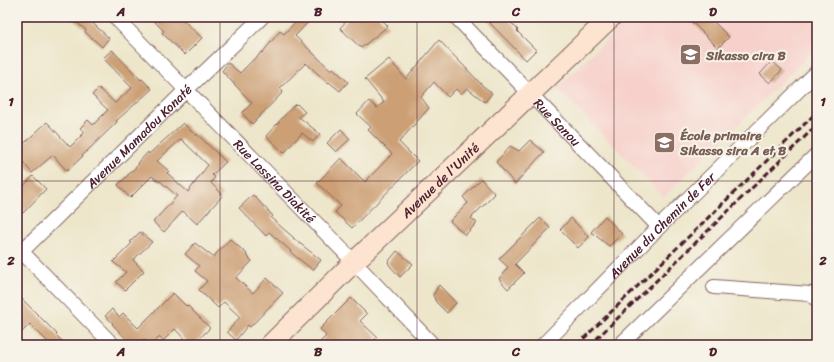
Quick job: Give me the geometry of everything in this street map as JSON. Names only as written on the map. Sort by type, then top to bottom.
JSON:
[{"type":"street","name":"Rue Lassina Diakité","points":[[116,17],[433,345]]},
{"type":"street","name":"Avenue Mamadou Konaté","points":[[19,251],[262,17]]},
{"type":"street","name":"Rue Sanou","points":[[456,17],[659,227]]},
{"type":"street","name":"Avenue de l'Unité","points":[[270,345],[354,262],[611,17]]},
{"type":"street","name":"Avenue du Chemin de Fer","points":[[544,345],[659,227],[817,72]]},
{"type":"street","points":[[620,345],[817,154]]},
{"type":"street","points":[[19,251],[113,345]]},
{"type":"street","points":[[714,287],[814,294]]},
{"type":"shaded area","name":"École primaire Sikasso sira A et B","points":[[630,17],[817,17],[817,47],[664,197],[557,88]]},
{"type":"building","points":[[70,17],[86,17],[109,38],[102,47],[85,32],[86,30]]},
{"type":"building","points":[[150,17],[180,17],[202,38],[185,55],[162,33],[164,31]]},
{"type":"building","points":[[300,17],[313,17],[295,36],[331,70],[333,68],[348,82],[340,91],[329,82],[328,83],[306,63],[280,88],[283,92],[252,124],[242,113],[252,103],[222,71],[228,63],[240,73],[255,58],[256,59],[261,52],[262,53],[280,31],[284,34]]},
{"type":"building","points":[[350,17],[379,17],[388,26],[361,48],[340,28]]},
{"type":"building","points":[[484,17],[506,17],[518,30],[517,31],[536,50],[526,60]]},
{"type":"building","points":[[687,17],[709,17],[729,37],[718,48]]},
{"type":"building","points":[[439,40],[483,86],[492,93],[485,102],[467,88],[461,94],[456,89],[448,97],[434,82],[421,97],[429,108],[399,142],[418,161],[352,228],[335,212],[341,206],[317,183],[341,158],[365,182],[392,154],[368,130],[371,127],[357,114],[369,101],[377,108],[384,102],[365,79],[389,59],[406,79]]},
{"type":"building","points":[[112,50],[141,80],[142,79],[152,89],[116,121],[117,122],[67,171],[53,155],[32,173],[17,155],[17,150],[47,122],[70,147],[85,132],[80,128],[88,120],[93,125],[108,110],[92,95],[99,88],[115,103],[132,88],[103,58]]},
{"type":"building","points":[[772,61],[782,70],[770,83],[760,74]]},
{"type":"building","points":[[295,104],[297,104],[305,112],[299,117],[320,134],[313,142],[302,133],[284,153],[266,136]]},
{"type":"building","points":[[183,123],[195,135],[197,134],[226,162],[212,175],[215,177],[211,183],[223,195],[197,224],[183,211],[164,232],[153,222],[177,196],[152,176],[130,198],[118,185],[139,164],[138,163],[148,152],[149,154]],"holes":[[[181,139],[208,165],[188,192],[167,173],[169,171],[157,161]]]},
{"type":"building","points":[[341,129],[350,139],[336,152],[327,143]]},
{"type":"building","points":[[530,140],[544,152],[515,184],[496,162],[510,146],[519,151]]},
{"type":"building","points":[[33,176],[46,189],[23,213],[17,208],[17,193]]},
{"type":"building","points":[[481,179],[495,194],[471,218],[477,223],[465,235],[450,221],[468,203],[463,197]]},
{"type":"building","points":[[253,195],[273,216],[271,218],[321,260],[313,270],[290,252],[291,251],[269,232],[266,236],[239,208]]},
{"type":"building","points":[[605,216],[622,234],[609,246],[591,232]]},
{"type":"building","points":[[540,218],[550,228],[515,264],[524,273],[508,289],[499,279],[508,267],[499,259]]},
{"type":"building","points":[[571,218],[589,237],[578,248],[560,230]]},
{"type":"building","points":[[140,232],[152,242],[133,260],[144,271],[125,290],[116,282],[126,272],[113,262],[132,243],[130,242]]},
{"type":"building","points":[[230,239],[247,254],[246,255],[252,261],[236,278],[253,293],[267,278],[283,293],[250,327],[248,325],[236,340],[227,332],[240,317],[224,302],[218,308],[199,290],[207,281],[195,271],[199,266],[185,254],[195,243],[213,257]]},
{"type":"building","points":[[397,251],[413,264],[400,277],[388,262]]},
{"type":"building","points":[[439,285],[456,303],[447,313],[436,302],[433,295]]},
{"type":"building","points":[[173,293],[210,328],[193,345],[190,345],[175,329],[163,341],[160,337],[151,345],[144,340],[139,345],[132,345],[105,316],[112,309],[119,317],[123,313],[138,328]]},
{"type":"building","points":[[17,294],[66,345],[51,345],[30,324],[17,337]]},
{"type":"building","points":[[351,298],[367,314],[360,321],[377,337],[370,345],[317,345],[326,336],[320,329]]},
{"type":"railway","points":[[577,345],[817,112]]},
{"type":"railway","points":[[590,345],[817,125]]},
{"type":"place","name":"Sikasso cira B","points":[[691,55]]},
{"type":"place","name":"École primaire Sikasso sira A et B","points":[[665,142]]}]
